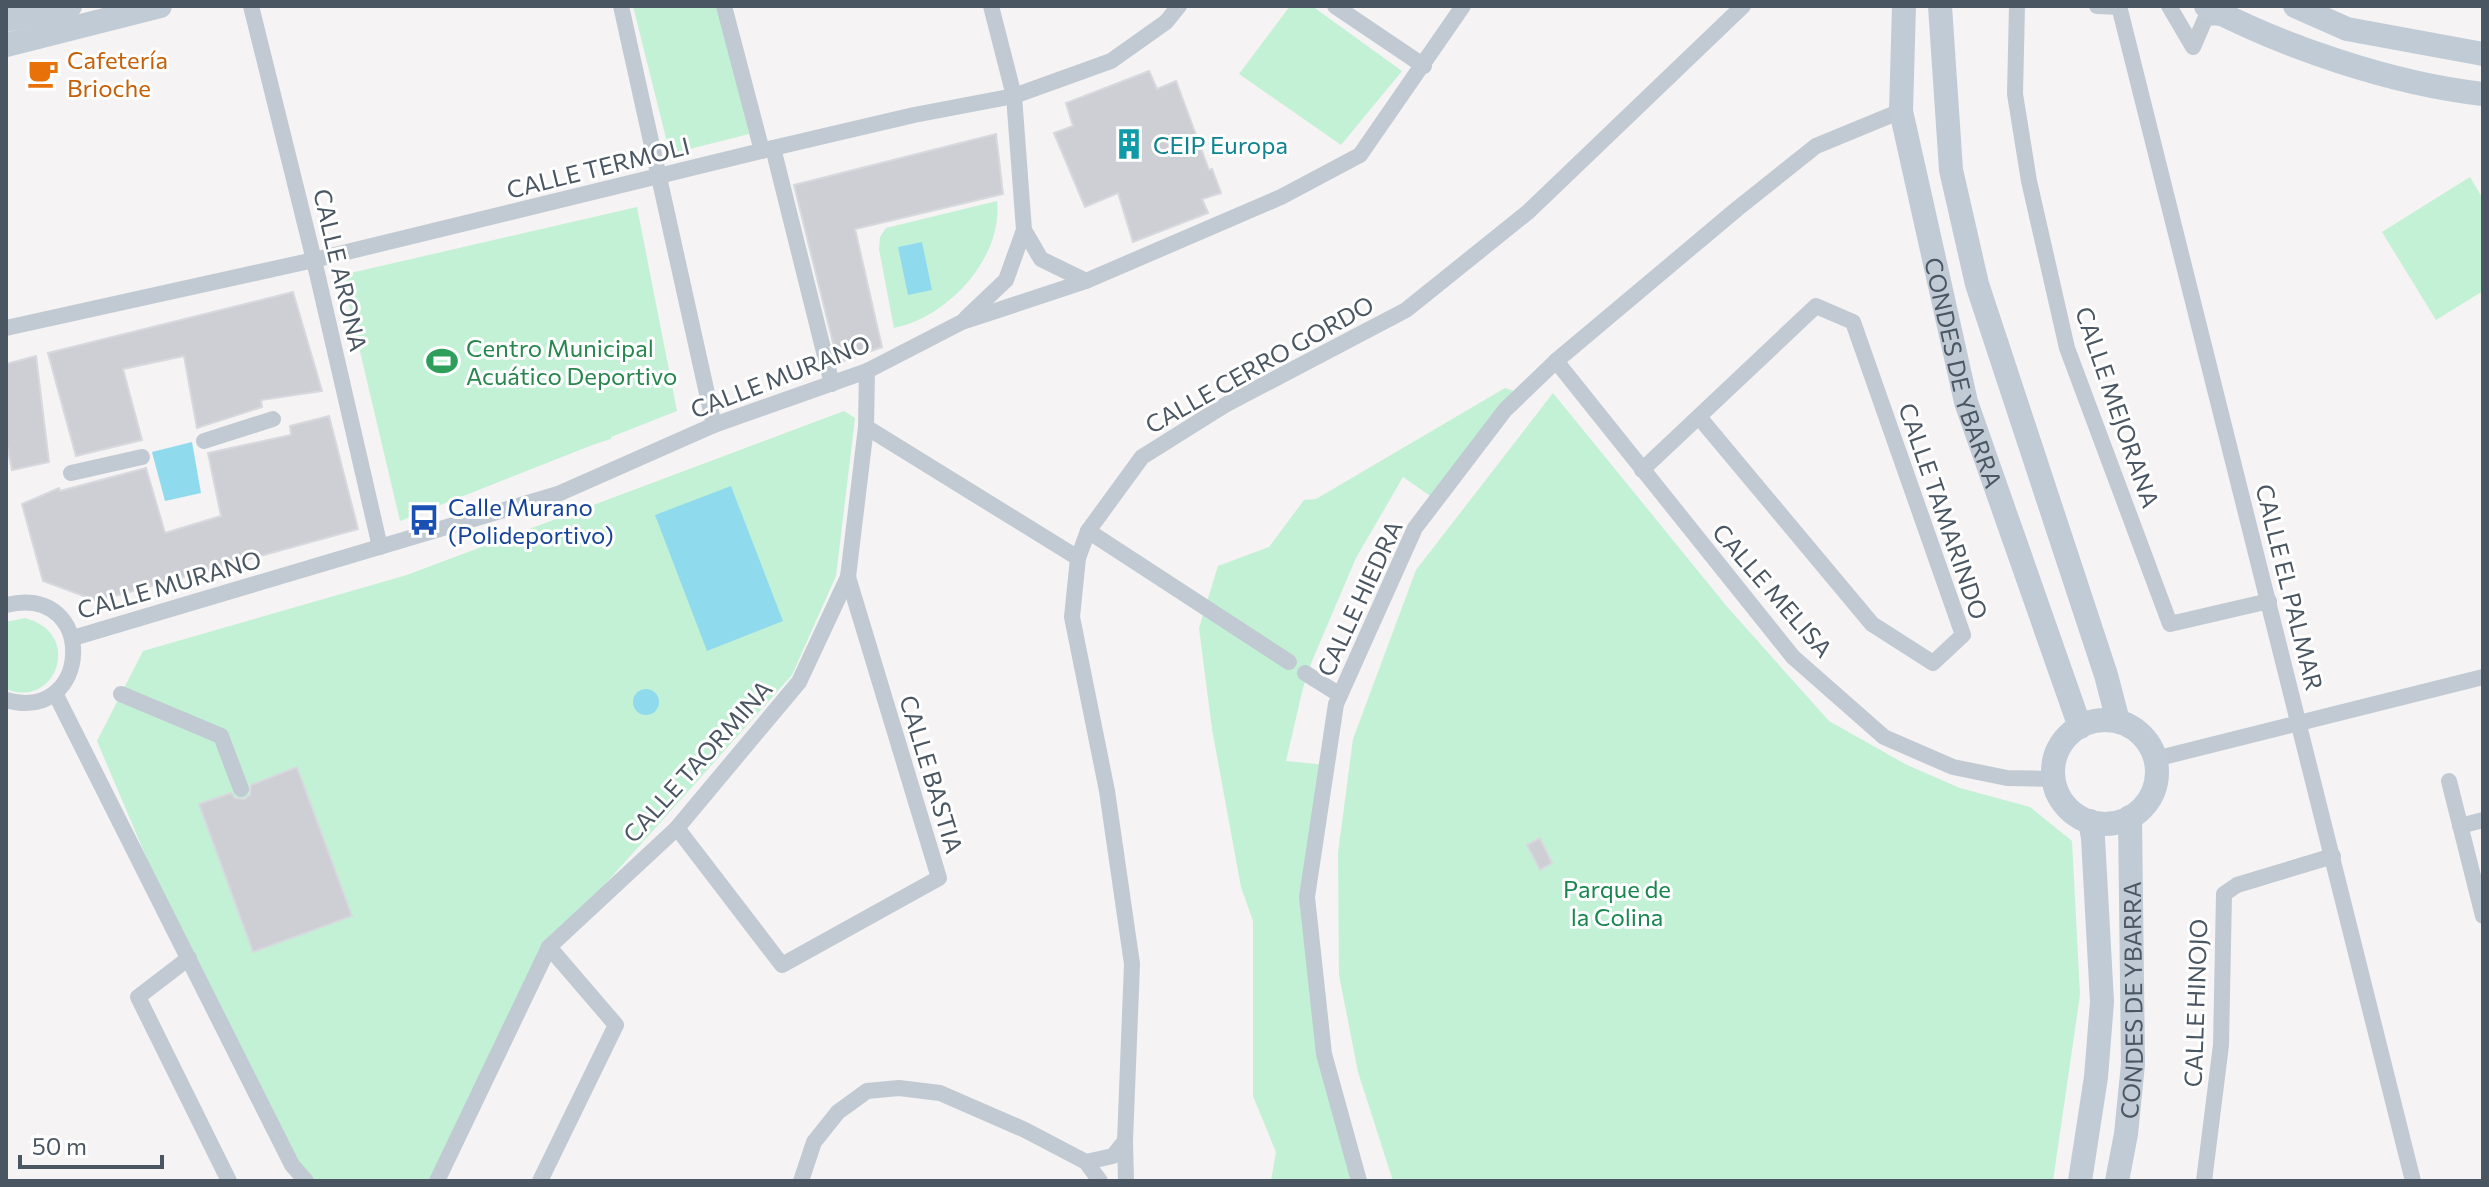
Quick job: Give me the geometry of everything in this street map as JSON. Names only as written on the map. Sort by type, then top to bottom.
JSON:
[{"type":"main road","points":[[6,20],[70,6]]},
{"type":"main road","points":[[6,45],[160,6]]},
{"type":"main road","name":"CONDES DE YBARRA","points":[[1904,6],[1901,111],[1966,402],[2080,727]]},
{"type":"main road","name":"CONDES DE YBARRA","points":[[1940,6],[1951,170],[1977,284],[2106,675],[2118,721]]},
{"type":"main road","points":[[2206,6],[2229,18],[2356,67],[2455,91],[2483,94]]},
{"type":"main road","points":[[2295,6],[2347,29],[2483,54]]},
{"type":"main road","points":[[2118,721],[2142,735],[2155,759],[2157,776],[2153,792],[2143,807],[2130,817],[2117,822],[2090,821],[2079,817],[2062,800],[2054,779],[2054,763],[2068,736],[2080,727],[2092,722],[2118,721]]},
{"type":"main road","name":"CONDES DE YBARRA","points":[[2117,1181],[2126,1134],[2133,1064],[2130,817]]},
{"type":"main road","name":"CONDES DE YBARRA","points":[[2080,1181],[2096,1077],[2102,1002],[2090,821]]},
{"type":"street","name":"CALLE ARONA","points":[[251,6],[380,547]]},
{"type":"street","points":[[621,6],[714,425]]},
{"type":"street","points":[[724,6],[768,150],[832,384]]},
{"type":"street","points":[[962,322],[1006,280],[1024,230],[1014,96],[991,6]]},
{"type":"street","name":"CALLE TERMOLI","points":[[6,328],[314,260],[914,115],[1014,96],[1111,61],[1166,22],[1179,6]]},
{"type":"street","points":[[1335,6],[1424,66]]},
{"type":"street","name":"CALLE MURANO","points":[[73,638],[558,494],[714,425],[867,371],[962,322],[1086,281],[1281,197],[1360,155],[1463,6]]},
{"type":"street","name":"CALLE CERRO GORDO","points":[[1126,1181],[1132,964],[1107,791],[1072,617],[1078,558],[1088,531],[1142,457],[1225,405],[1406,310],[1516,222],[1743,6]]},
{"type":"street","name":"CALLE MEJORANA","points":[[2017,6],[2015,94],[2029,181],[2067,348],[2170,624],[2269,601]]},
{"type":"street","points":[[2097,6],[2120,6]]},
{"type":"street","name":"CALLE EL PALMAR","points":[[2120,6],[2413,1181]]},
{"type":"street","points":[[2169,6],[2193,47],[2206,17],[2229,18]]},
{"type":"street","name":"CALLE HIEDRA","points":[[1359,1181],[1324,1054],[1307,897],[1336,704],[1415,528],[1505,410],[1556,361],[1816,146],[1901,111]]},
{"type":"street","points":[[1024,230],[1041,259],[1086,281]]},
{"type":"street","name":"CALLE TAMARINDO","points":[[1642,470],[1816,306],[1853,322],[1963,635],[1933,663],[1872,624],[1699,417]]},
{"type":"street","name":"CALLE MELISA","points":[[1556,361],[1793,657],[1884,737],[1953,767],[2007,778],[2054,779]]},
{"type":"street","name":"CALLE TAORMINA","points":[[437,1181],[549,947],[677,828],[799,682],[848,577],[866,427],[867,371]]},
{"type":"street","points":[[204,441],[273,419]]},
{"type":"street","points":[[866,427],[1078,558]]},
{"type":"street","points":[[71,473],[142,457]]},
{"type":"street","points":[[1088,531],[1289,662]]},
{"type":"street","name":"CALLE BASTIA","points":[[677,828],[782,965],[939,878],[848,577]]},
{"type":"street","points":[[6,605],[20,602],[45,607],[65,622],[73,638],[75,653],[72,668],[55,693],[29,703],[6,700]]},
{"type":"street","points":[[1305,673],[1340,695]]},
{"type":"street","points":[[2155,759],[2483,677]]},
{"type":"street","points":[[55,693],[292,1165],[306,1181]]},
{"type":"street","points":[[121,694],[221,736],[241,789]]},
{"type":"street","points":[[2449,781],[2483,916]]},
{"type":"street","points":[[2460,826],[2483,820]]},
{"type":"street","name":"CALLE HINOJO","points":[[2204,1181],[2221,1045],[2224,894],[2237,885],[2333,856]]},
{"type":"street","points":[[540,1181],[616,1025],[549,947]]},
{"type":"street","points":[[189,958],[138,997],[229,1181]]},
{"type":"street","points":[[801,1181],[814,1142],[838,1112],[867,1091],[899,1088],[940,1093],[1025,1130],[1086,1162],[1100,1181]]},
{"type":"street","points":[[1086,1162],[1113,1156],[1125,1141]]},
{"type":"green space","points":[[633,6],[718,6],[749,134],[670,154]]},
{"type":"green space","points":[[1290,6],[1312,6],[1402,71],[1341,145],[1239,74]]},
{"type":"green space","points":[[2470,177],[2483,199],[2483,291],[2436,320],[2382,232]]},
{"type":"green space","points":[[997,201],[997,222],[991,243],[968,282],[934,312],[894,328],[879,249],[880,237],[886,228]]},
{"type":"green space","points":[[637,207],[677,411],[400,521],[342,275]]},
{"type":"green space","points":[[1505,388],[1522,394],[1436,500],[1403,477],[1356,558],[1303,688],[1286,761],[1327,765],[1307,897],[1324,1054],[1359,1181],[1271,1181],[1276,1152],[1253,1096],[1253,921],[1241,887],[1212,729],[1199,628],[1218,566],[1269,547],[1304,500],[1316,499]]},
{"type":"green space","name":"Parque de la Colina","points":[[1553,393],[1729,609],[1829,721],[1907,765],[1960,788],[2030,807],[2072,841],[2080,995],[2053,1181],[1393,1181],[1358,1072],[1339,975],[1338,853],[1353,739],[1416,570]]},
{"type":"green space","points":[[844,411],[855,418],[836,576],[792,675],[549,947],[437,1181],[306,1181],[189,958],[97,741],[143,651],[407,575]]},
{"type":"green space","points":[[25,618],[43,626],[54,638],[58,653],[50,680],[38,689],[24,693],[6,689],[6,622]]},
{"type":"water","points":[[922,242],[932,290],[908,295],[898,247]]},
{"type":"water","points":[[192,442],[201,493],[165,501],[152,452]]},
{"type":"water","points":[[731,486],[783,621],[707,651],[655,515]]},
{"type":"water","points":[[646,689],[655,693],[659,702],[655,711],[646,715],[637,711],[633,702],[637,693]]},
{"type":"building","name":"CEIP Europa","points":[[1149,71],[1157,89],[1176,81],[1209,170],[1212,169],[1221,193],[1202,199],[1208,213],[1133,242],[1118,193],[1085,207],[1054,133],[1073,126],[1066,103]]},
{"type":"building","points":[[996,134],[1003,194],[855,229],[882,347],[838,363],[794,185]]},
{"type":"building","points":[[293,292],[322,391],[261,400],[262,407],[197,428],[184,356],[123,369],[142,440],[76,456],[48,353]]},
{"type":"building","points":[[36,356],[49,462],[12,470],[6,440],[6,364]]},
{"type":"building","points":[[329,416],[358,529],[97,601],[43,581],[22,504],[59,488],[60,491],[146,468],[165,533],[221,516],[208,453],[291,435],[290,426]]},
{"type":"building","points":[[297,767],[352,916],[253,952],[199,804],[231,793],[235,798],[244,799],[250,795],[251,785]]},
{"type":"building","points":[[1540,838],[1552,863],[1540,870],[1527,845]]},
{"type":"place","name":"Cafetería Brioche","points":[[43,73]]},
{"type":"place","name":"CEIP Europa","points":[[1129,144]]},
{"type":"place","name":"Centro Municipal Acuático Deportivo","points":[[442,361]]},
{"type":"place","name":"Calle Murano (Polideportivo)","points":[[424,520]]}]
